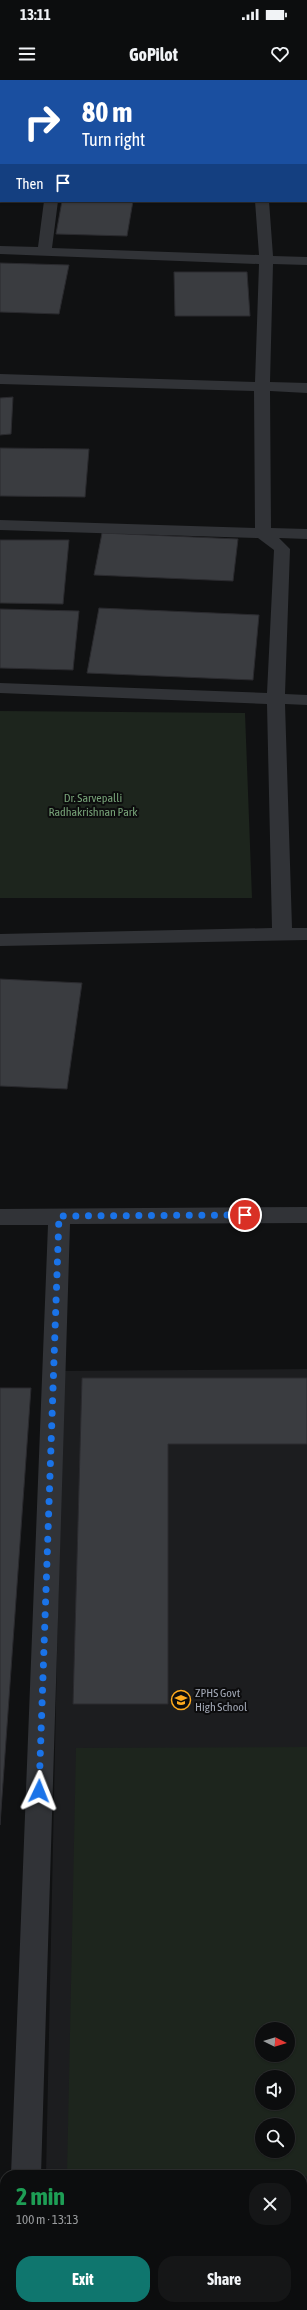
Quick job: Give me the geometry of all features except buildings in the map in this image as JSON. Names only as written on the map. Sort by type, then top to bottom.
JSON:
[{"type":"street","points":[[45,250],[51,202]]},
{"type":"street","points":[[262,202],[266,261],[262,387],[264,533],[282,549],[276,700],[282,934]]},
{"type":"street","points":[[0,250],[45,250],[266,261],[307,261]]},
{"type":"street","points":[[0,380],[307,388]]},
{"type":"street","points":[[0,525],[307,534]]},
{"type":"street","points":[[0,688],[276,700],[307,700]]},
{"type":"street","points":[[0,940],[307,934]]},
{"type":"street","points":[[0,1217],[307,1215]]},
{"type":"street","points":[[26,2170],[59,1216]]},
{"type":"shaded area","name":"ZPHS Govt High School","points":[[307,1369],[307,2170],[46,2170],[63,1371]]},
{"type":"green space","name":"Dr. Sarvepalli Radhakrishnan Park","points":[[0,711],[245,713],[252,898],[0,898]]},
{"type":"green space","points":[[307,1747],[307,2170],[67,2170],[76,1748]]},
{"type":"place","name":"ZPHS Govt High School","points":[[181,1700]]},
{"type":"route","points":[[39,1791],[59,1216],[245,1215]]}]
